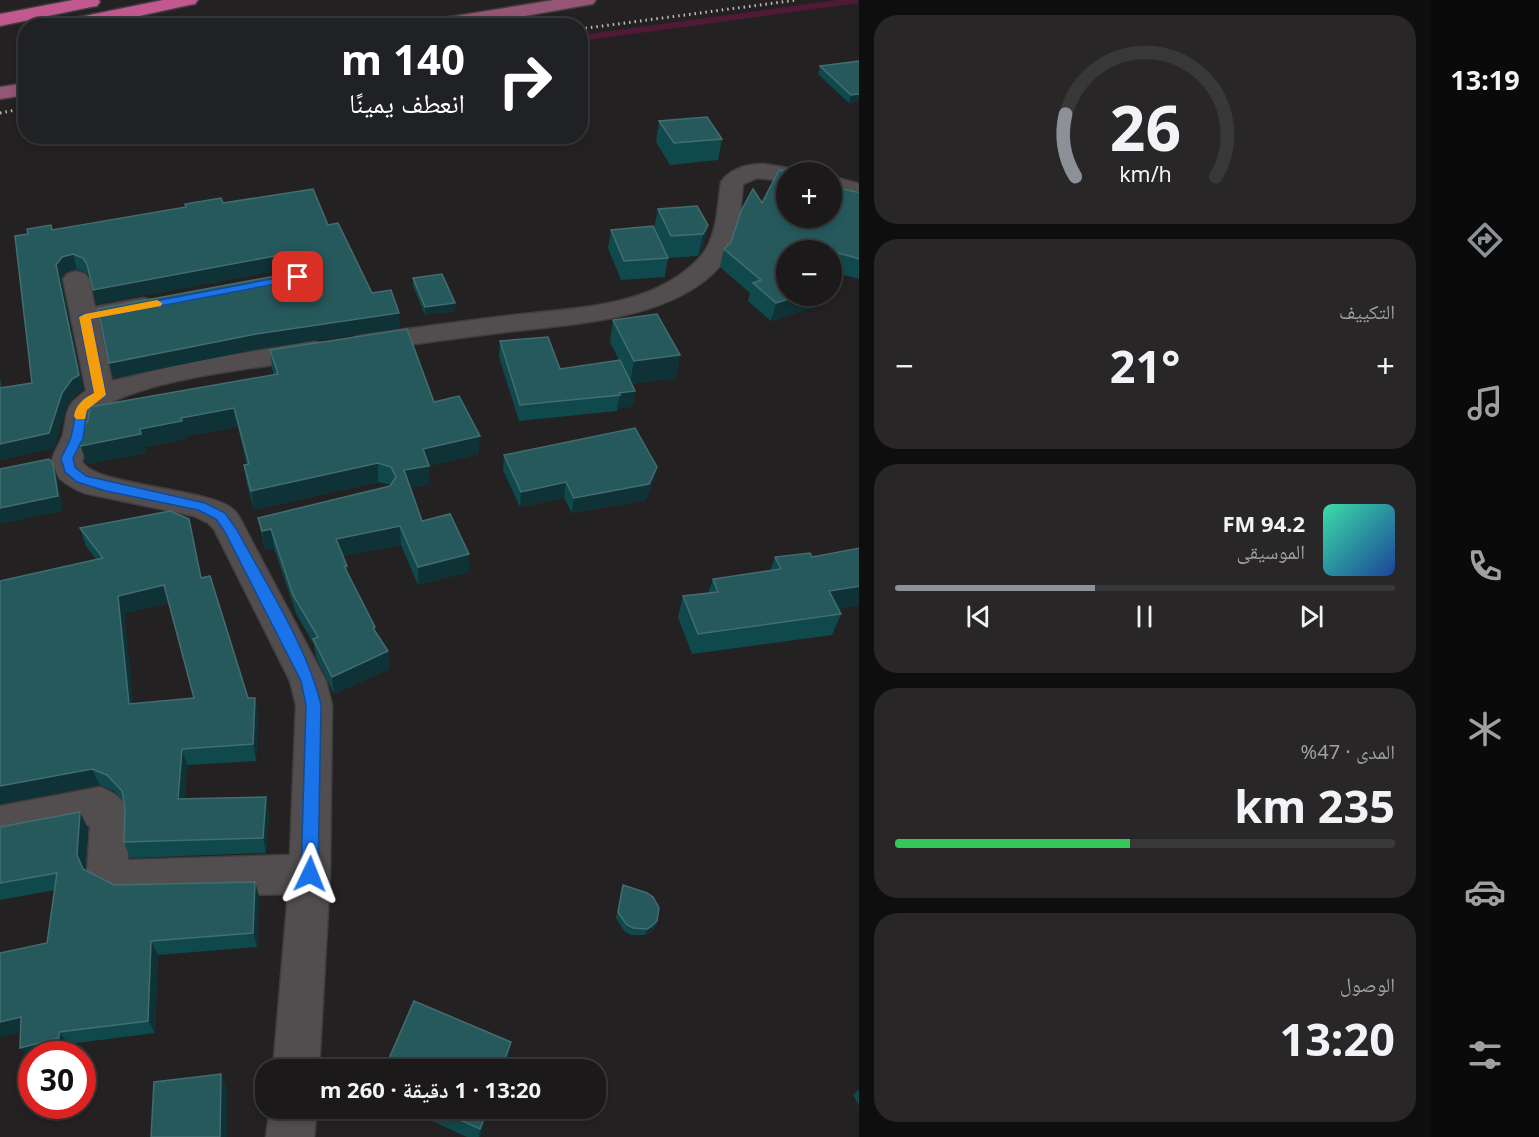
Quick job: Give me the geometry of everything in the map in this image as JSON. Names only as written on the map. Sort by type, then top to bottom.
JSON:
[{"type":"highway","points":[[0,20],[101,0]]},
{"type":"highway","points":[[103,18],[189,0]]},
{"type":"main road","points":[[479,18],[587,0]]},
{"type":"main road","points":[[0,93],[18,90]]},
{"type":"street","points":[[297,1059],[310,874],[314,705],[308,681],[242,527],[201,506],[106,487],[81,479],[56,460],[77,438],[81,409],[90,400],[100,395],[160,377],[342,346],[610,310],[663,295],[685,284],[713,259],[720,243],[732,182],[737,176],[757,171],[776,173]]},
{"type":"street","points":[[842,186],[859,192]]},
{"type":"street","points":[[76,279],[100,395]]},
{"type":"street","points":[[85,317],[163,302]]},
{"type":"street","points":[[0,824],[100,805],[110,813],[107,870],[122,879],[310,874]]},
{"type":"street","points":[[290,1137],[292,1119]]},
{"type":"shaded area","points":[[837,0],[857,0],[859,3],[588,40],[588,34]]},
{"type":"building","points":[[859,61],[859,94],[851,95],[820,66]]},
{"type":"building","points":[[707,117],[722,139],[674,143],[659,121]]},
{"type":"building","points":[[776,176],[776,228],[842,228],[842,189],[859,193],[859,259],[842,254],[842,240],[776,240],[776,303],[753,283],[761,280],[724,249],[731,242],[741,211],[753,189],[762,203]]},
{"type":"building","points":[[313,189],[328,225],[338,223],[372,293],[391,290],[399,313],[256,334],[109,363],[98,309],[297,272],[307,269],[311,261],[306,255],[296,252],[93,290],[87,264],[83,258],[73,254],[62,257],[56,265],[79,375],[72,379],[62,393],[49,433],[0,444],[0,388],[32,383],[15,236],[28,234],[27,229],[51,225],[52,230],[186,207],[185,204],[221,198],[223,203]]},
{"type":"building","points":[[697,206],[708,225],[703,234],[671,236],[658,209]]},
{"type":"building","points":[[653,226],[668,258],[624,261],[611,230]]},
{"type":"building","points":[[442,274],[455,303],[425,307],[413,278]]},
{"type":"building","points":[[657,314],[680,355],[634,361],[613,320]]},
{"type":"building","points":[[407,329],[434,402],[459,396],[480,436],[423,449],[429,466],[404,470],[422,521],[450,514],[469,554],[418,567],[400,526],[336,539],[347,566],[344,566],[375,627],[373,628],[388,651],[332,677],[313,639],[318,637],[293,595],[271,529],[262,531],[258,518],[390,486],[396,477],[391,467],[378,463],[251,491],[244,465],[249,464],[234,408],[140,429],[141,434],[81,446],[78,440],[88,420],[90,407],[278,374],[270,350]]},
{"type":"building","points":[[548,337],[560,369],[620,360],[635,391],[619,393],[620,395],[520,405],[500,341]]},
{"type":"building","points":[[635,428],[657,467],[649,484],[574,498],[566,482],[521,492],[504,455]]},
{"type":"building","points":[[49,459],[53,463],[58,496],[0,508],[0,469]]},
{"type":"building","points":[[170,511],[189,519],[201,578],[210,576],[248,698],[255,698],[253,744],[182,749],[178,799],[266,797],[263,838],[124,842],[125,809],[122,791],[107,775],[92,769],[0,786],[0,581],[103,558],[80,528]],"holes":[[[164,585],[194,698],[129,704],[118,596]]]},
{"type":"building","points":[[859,548],[859,586],[829,591],[841,614],[698,634],[683,596],[718,592],[713,579],[781,569],[775,557],[810,553],[812,557]]},
{"type":"building","points":[[80,812],[77,855],[83,869],[114,885],[255,882],[253,933],[151,941],[148,1021],[59,1032],[59,1038],[47,1041],[20,1041],[21,1017],[0,1022],[0,953],[47,943],[57,873],[0,883],[0,827]]},
{"type":"building","points":[[623,885],[653,897],[659,908],[657,921],[652,926],[647,929],[633,928],[626,924],[618,912]]},
{"type":"building","points":[[414,1001],[511,1042],[505,1059],[389,1059]]},
{"type":"building","points":[[221,1074],[220,1137],[151,1137],[154,1082]]},
{"type":"building","points":[[458,1119],[484,1119],[480,1129]]},
{"type":"railway","points":[[588,28],[797,0]]},
{"type":"railway","points":[[0,113],[18,110]]},
{"type":"slow traffic","points":[[80,416],[81,409],[90,400],[100,395],[85,317],[157,303]]},
{"type":"route","points":[[298,277],[85,317],[100,395],[90,400],[81,409],[77,438],[67,458],[69,469],[81,479],[106,487],[201,506],[221,516],[230,530],[297,657],[308,681],[314,705],[310,874]]}]
